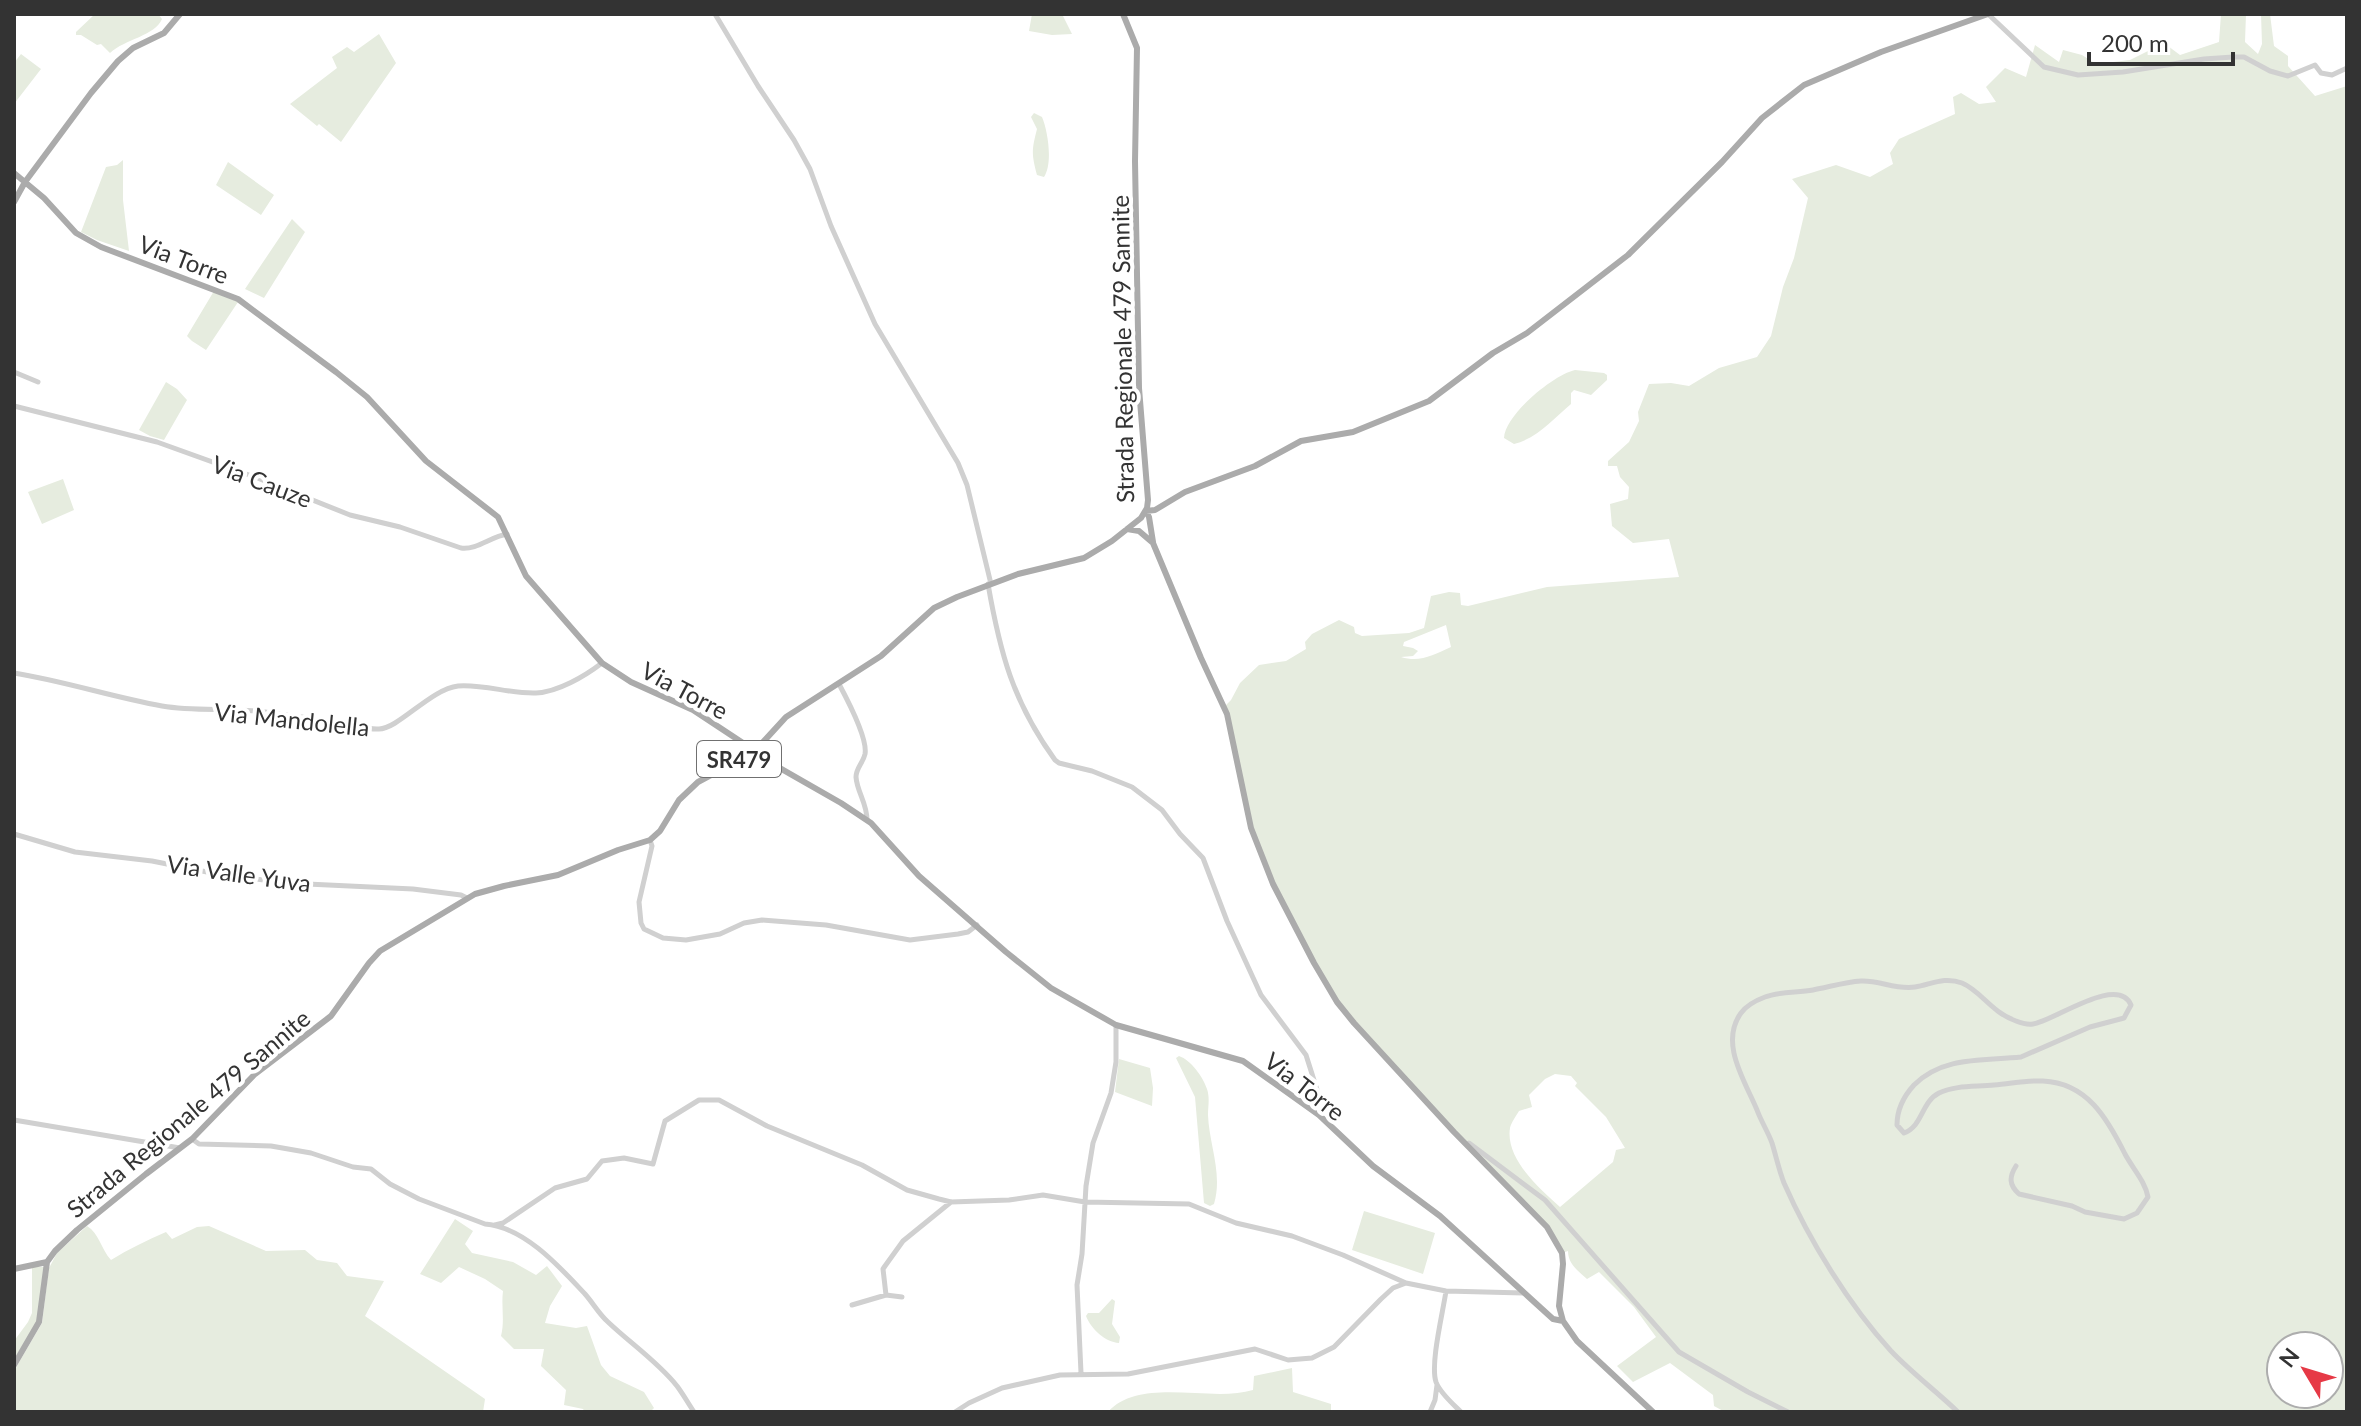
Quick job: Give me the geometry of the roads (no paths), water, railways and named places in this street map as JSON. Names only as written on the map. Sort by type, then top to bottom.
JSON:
[{"type":"main road","points":[[14,202],[25,182],[118,61],[133,48],[164,33],[180,14]]},
{"type":"main road","name":"Strada Regionale 479 Sannite","points":[[47,1262],[77,1230],[192,1139],[255,1074],[331,1016],[380,951],[467,898],[492,888],[558,875],[650,840],[691,788],[710,774],[754,752],[781,721],[881,656],[934,608],[1018,574],[1084,558],[1127,529],[1146,511],[1148,500],[1138,357],[1137,48],[1123,14]]},
{"type":"main road","points":[[1563,1321],[1559,1306],[1562,1253],[1554,1236],[1344,1012],[1291,921],[1251,828],[1227,714],[1153,543],[1146,511],[1155,510],[1185,492],[1255,466],[1301,441],[1353,432],[1429,401],[1493,353],[1527,333],[1628,255],[1762,118],[1804,85],[1881,52],[1988,14]]},
{"type":"main road","name":"Via Torre","points":[[14,173],[44,198],[76,233],[101,247],[238,299],[367,397],[426,461],[498,517],[526,576],[602,663],[631,682],[693,710],[754,752],[867,820],[919,876],[1044,984],[1116,1025],[1243,1061],[1319,1115],[1373,1166],[1440,1216],[1553,1319],[1563,1321],[1577,1341],[1653,1412]]},
{"type":"main road","points":[[1127,529],[1139,531],[1153,543]]},
{"type":"main road","points":[[14,1269],[47,1262],[39,1322],[14,1365]]},
{"type":"street","points":[[715,14],[800,149],[875,324],[958,463],[967,485],[990,584],[1002,656],[1023,710],[1055,760],[1132,787],[1158,807],[1203,858],[1227,921],[1264,1001],[1306,1055],[1319,1096],[1319,1115]]},
{"type":"street","points":[[1988,14],[2044,67],[2078,75],[2233,57],[2244,57],[2270,71],[2288,76],[2315,65],[2321,73],[2332,75],[2347,68]]},
{"type":"street","points":[[14,372],[38,382]]},
{"type":"street","name":"Via Cauze","points":[[14,406],[166,445],[350,515],[400,527],[461,548],[470,549],[507,533]]},
{"type":"street","name":"Via Mandolella","points":[[14,673],[162,706],[253,710],[378,729],[448,688],[544,692],[584,675],[602,663]]},
{"type":"street","points":[[839,684],[855,715],[865,747],[856,780],[865,802],[867,820]]},
{"type":"street","name":"Via Valle Yuva","points":[[14,834],[75,852],[152,861],[274,882],[413,889],[467,898]]},
{"type":"street","points":[[650,840],[652,846],[639,902],[641,923],[644,929],[663,938],[686,940],[720,934],[744,923],[762,920],[826,925],[910,940],[968,932],[977,925]]},
{"type":"street","points":[[1958,1412],[1876,1334],[1827,1266],[1776,1164],[1771,1142],[1735,1056],[1732,1039],[1741,1013],[1762,997],[1861,981],[1902,988],[1939,981],[1961,983],[1993,1009],[2025,1024],[2047,1020],[2077,1004],[2102,997],[2121,995],[2128,999],[2131,1005],[2124,1018],[2090,1027],[2030,1054],[1958,1062],[1941,1067],[1918,1081],[1900,1104],[1897,1125],[1904,1133],[1917,1124],[1929,1101],[1952,1088],[2046,1081],[2075,1089],[2094,1103],[2106,1119],[2148,1197],[2137,1213],[2124,1219],[2085,1212],[2019,1194],[2011,1182],[2016,1166]]},
{"type":"street","points":[[1081,1373],[1077,1285],[1085,1202],[1093,1143],[1111,1093],[1116,1062],[1116,1025]]},
{"type":"street","points":[[192,1139],[199,1144],[271,1146],[371,1169],[390,1184],[419,1199],[495,1225],[503,1223],[555,1188],[587,1179],[602,1161],[624,1158],[653,1164],[665,1121],[704,1099],[727,1103],[767,1126],[862,1165],[907,1190],[951,1202],[1009,1200],[1043,1195],[1085,1202],[1189,1204],[1236,1223],[1292,1236],[1406,1283],[1446,1291],[1523,1293]]},
{"type":"street","points":[[14,1120],[180,1148]]},
{"type":"street","points":[[1467,1145],[1469,1143],[1545,1200],[1679,1352],[1788,1412]]},
{"type":"street","points":[[886,1295],[885,1266],[903,1241],[951,1202]]},
{"type":"street","points":[[495,1225],[522,1238],[550,1259],[606,1320],[676,1385],[694,1412]]},
{"type":"street","points":[[955,1412],[1002,1388],[1060,1375],[1128,1374],[1255,1349],[1288,1360],[1312,1358],[1334,1347],[1393,1288],[1406,1283]]},
{"type":"street","points":[[1430,1412],[1435,1400],[1436,1356],[1446,1291]]},
{"type":"street","points":[[852,1305],[886,1295],[902,1297]]},
{"type":"street","points":[[1437,1384],[1461,1412]]}]
